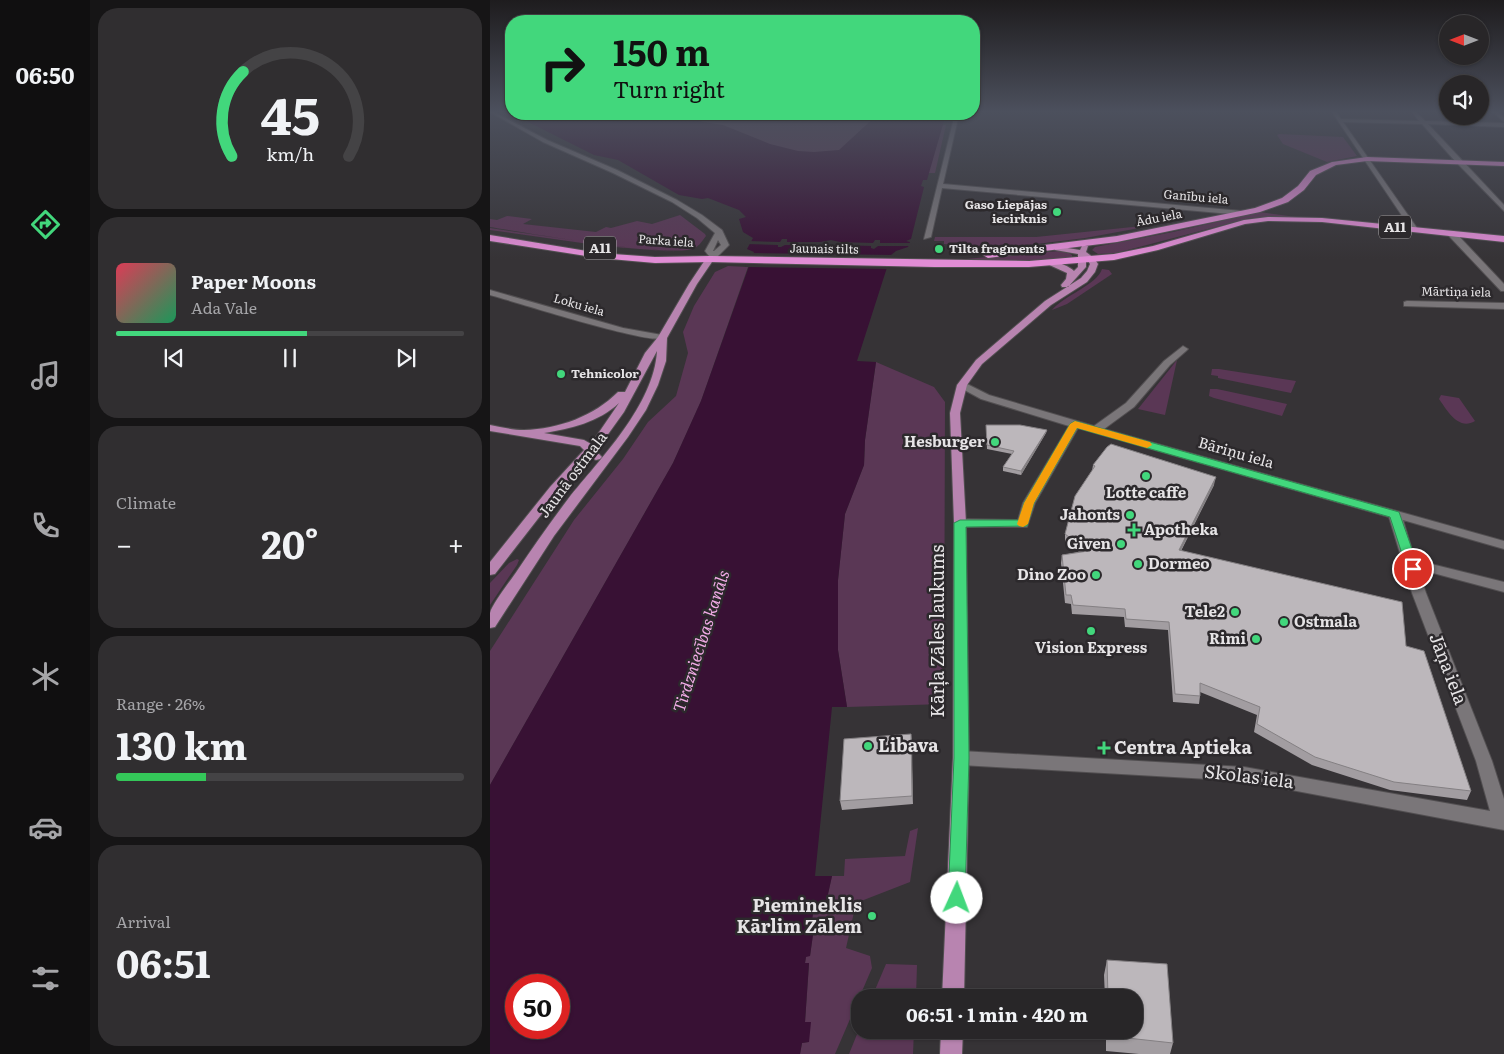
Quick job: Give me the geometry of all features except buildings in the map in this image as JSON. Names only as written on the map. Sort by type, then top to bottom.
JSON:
[{"type":"highway","name":"Ādu iela","points":[[1058,248],[1205,222],[1242,213],[1285,200],[1302,188],[1313,173],[1320,168],[1353,161]]},
{"type":"highway","name":"A11","points":[[1434,161],[1504,164]]},
{"type":"highway","name":"Ādu iela","points":[[1049,263],[1155,248],[1244,222],[1286,218],[1413,228]]},
{"type":"highway","name":"A11","points":[[1413,228],[1504,239]]},
{"type":"highway","name":"Parka iela","points":[[490,232],[599,248],[711,257]]},
{"type":"highway","name":"Parka iela","points":[[490,238],[620,256],[692,261],[711,257]]},
{"type":"highway","name":"A11","points":[[907,262],[1058,248]]},
{"type":"highway","name":"Jaunais tilts","points":[[711,257],[740,260],[907,262]]},
{"type":"highway","name":"A11","points":[[907,262],[934,264],[1049,263]]},
{"type":"main road","points":[[962,385],[978,362],[1056,297],[1082,267],[1089,244]]},
{"type":"main road","name":"Ādu iela","points":[[1058,248],[1085,258]]},
{"type":"main road","name":"Jaunā ostmala","points":[[490,571],[554,490],[591,451],[619,412],[650,353],[662,338],[711,257]]},
{"type":"main road","points":[[1056,297],[1073,288],[1088,275],[1094,266],[1085,258]]},
{"type":"main road","points":[[1049,263],[1067,269],[1071,274],[1070,281]]},
{"type":"main road","name":"Jaunā ostmala","points":[[490,623],[557,521],[626,432],[652,385],[663,352],[662,338]]},
{"type":"main road","points":[[526,433],[561,428],[600,414],[612,406],[635,379]]},
{"type":"main road","name":"Kārļa Zāles laukums","points":[[953,989],[961,758],[960,523],[955,412],[962,385]]},
{"type":"main road","points":[[490,428],[584,443],[602,464]]},
{"type":"main road","points":[[951,1054],[952,1039]]},
{"type":"street","points":[[590,161],[657,191],[719,232],[725,245],[711,257]]},
{"type":"street","points":[[927,237],[945,161]]},
{"type":"street","points":[[1368,161],[1413,228]]},
{"type":"street","points":[[1459,162],[1504,209]]},
{"type":"street","name":"Ganību iela","points":[[939,186],[1242,213]]},
{"type":"street","points":[[1192,210],[1206,216],[1205,222]]},
{"type":"street","points":[[1451,233],[1504,289]]},
{"type":"street","name":"Loku iela","points":[[490,292],[621,330],[662,338]]},
{"type":"street","name":"Mārtiņa iela","points":[[1407,304],[1504,306]]},
{"type":"street","points":[[1095,430],[1130,406],[1167,363],[1183,349]]},
{"type":"street","name":"Bāriņu iela","points":[[962,385],[985,397],[1095,430],[1504,545]]},
{"type":"street","points":[[960,523],[1023,524],[1029,503],[1075,424]]},
{"type":"street","name":"Jāņa iela","points":[[1395,515],[1411,562],[1418,593],[1484,760],[1503,822]]},
{"type":"street","points":[[1411,562],[1504,587]]},
{"type":"street","name":"Skolas iela","points":[[961,758],[1244,774],[1503,822]]},
{"type":"shaded area","points":[[665,161],[938,161],[935,173],[696,174]]},
{"type":"shaded area","points":[[1260,212],[1296,217],[1250,218],[1116,253],[1098,254],[1092,250],[1095,247],[1173,232]]},
{"type":"shaded area","points":[[680,215],[706,236],[695,248],[659,250],[630,248],[490,227],[490,219],[497,220],[507,216],[532,219],[523,224],[596,232],[606,227],[611,228],[637,221],[652,224]]},
{"type":"shaded area","points":[[1145,227],[1085,238],[1011,247],[987,248],[944,244],[944,241],[934,241],[935,237],[1036,237]]},
{"type":"shaded area","points":[[490,228],[613,246],[676,252],[603,246],[490,230]]},
{"type":"shaded area","points":[[1059,251],[1067,252],[1072,255],[1072,258],[1047,262],[941,261]]},
{"type":"shaded area","points":[[728,266],[748,267],[701,401],[673,463],[490,785],[490,651],[574,520],[623,459],[648,422],[676,396],[688,353],[683,332],[694,306],[715,272]]},
{"type":"shaded area","points":[[1102,269],[1109,270],[1112,274],[1067,304],[1052,310],[1094,280]]},
{"type":"shaded area","points":[[1177,360],[1165,415],[1138,409]]},
{"type":"shaded area","points":[[876,362],[934,387],[945,402],[944,704],[847,707],[838,650],[838,580],[845,514],[864,465],[865,440]]},
{"type":"shaded area","points":[[1212,369],[1296,381],[1291,393],[1218,378],[1218,376],[1211,375]]},
{"type":"shaded area","points":[[1210,389],[1287,404],[1282,416],[1214,398],[1209,396]]},
{"type":"shaded area","points":[[1441,395],[1459,398],[1475,421],[1463,423],[1454,418],[1439,399]]},
{"type":"shaded area","points":[[517,559],[519,560],[517,565],[490,605],[490,583],[509,563]]},
{"type":"shaded area","points":[[918,828],[910,882],[856,903],[846,948],[870,956],[872,968],[863,989],[851,989],[851,1017],[835,1054],[800,1054],[802,1043],[808,1042],[810,1022],[805,1022],[809,964],[805,963],[806,956],[810,956],[815,920],[812,920],[813,913],[824,912],[832,876],[844,876],[845,859],[905,856],[910,831]]},
{"type":"shaded area","points":[[886,964],[917,965],[916,989],[875,989]]},
{"type":"shaded area","points":[[855,1039],[914,1039],[913,1054],[849,1054]]},
{"type":"water","name":"Tirdzniecības kanāls","points":[[620,161],[932,161],[927,180],[923,180],[921,186],[924,187],[911,239],[906,241],[910,242],[908,247],[891,255],[857,361],[876,362],[865,440],[864,465],[845,514],[838,580],[838,650],[847,707],[832,707],[815,876],[832,876],[824,912],[813,913],[812,920],[815,920],[810,956],[806,957],[805,963],[809,963],[805,1022],[811,1022],[809,1042],[802,1043],[800,1054],[490,1054],[490,785],[673,463],[701,401],[754,252],[747,249],[753,238],[743,232],[739,219],[746,217],[739,210],[708,198],[702,199],[679,195]]},
{"type":"pier","points":[[782,239],[787,239],[787,242],[831,240],[873,243],[875,240],[880,240],[880,243],[912,243],[911,246],[878,246],[874,249],[871,246],[838,245],[825,248],[818,245],[785,245],[778,247],[778,245],[746,244],[748,241],[780,242]]},
{"type":"pier","points":[[751,253],[895,255],[889,269],[745,267]]},
{"type":"slow traffic","points":[[1023,524],[1029,503],[1075,424],[1147,445]]},
{"type":"place","name":"Gaso Liepājas iecirknis","points":[[1057,212]]},
{"type":"place","name":"Tilta fragments","points":[[939,249]]},
{"type":"place","name":"Tehnicolor","points":[[561,374]]},
{"type":"place","name":"Hesburger","points":[[995,442]]},
{"type":"place","name":"Lotte caffe","points":[[1146,476]]},
{"type":"place","name":"Jahonts","points":[[1130,515]]},
{"type":"place","name":"Apotheka","points":[[1134,530]]},
{"type":"place","name":"Given","points":[[1121,544]]},
{"type":"place","name":"Dormeo","points":[[1138,564]]},
{"type":"place","name":"Dino Zoo","points":[[1096,575]]},
{"type":"place","name":"Tele2","points":[[1235,612]]},
{"type":"place","name":"Ostmala","points":[[1284,622]]},
{"type":"place","name":"Vision Express","points":[[1091,631]]},
{"type":"place","name":"Rimi","points":[[1256,639]]},
{"type":"place","name":"Libava","points":[[868,746]]},
{"type":"place","name":"Centra Aptieka","points":[[1104,748]]},
{"type":"place","name":"Piemineklis Kārlim Zālem","points":[[872,916]]},
{"type":"route","points":[[957,898],[961,758],[960,523],[1023,524],[1029,503],[1075,424],[1395,515],[1413,569]]}]
